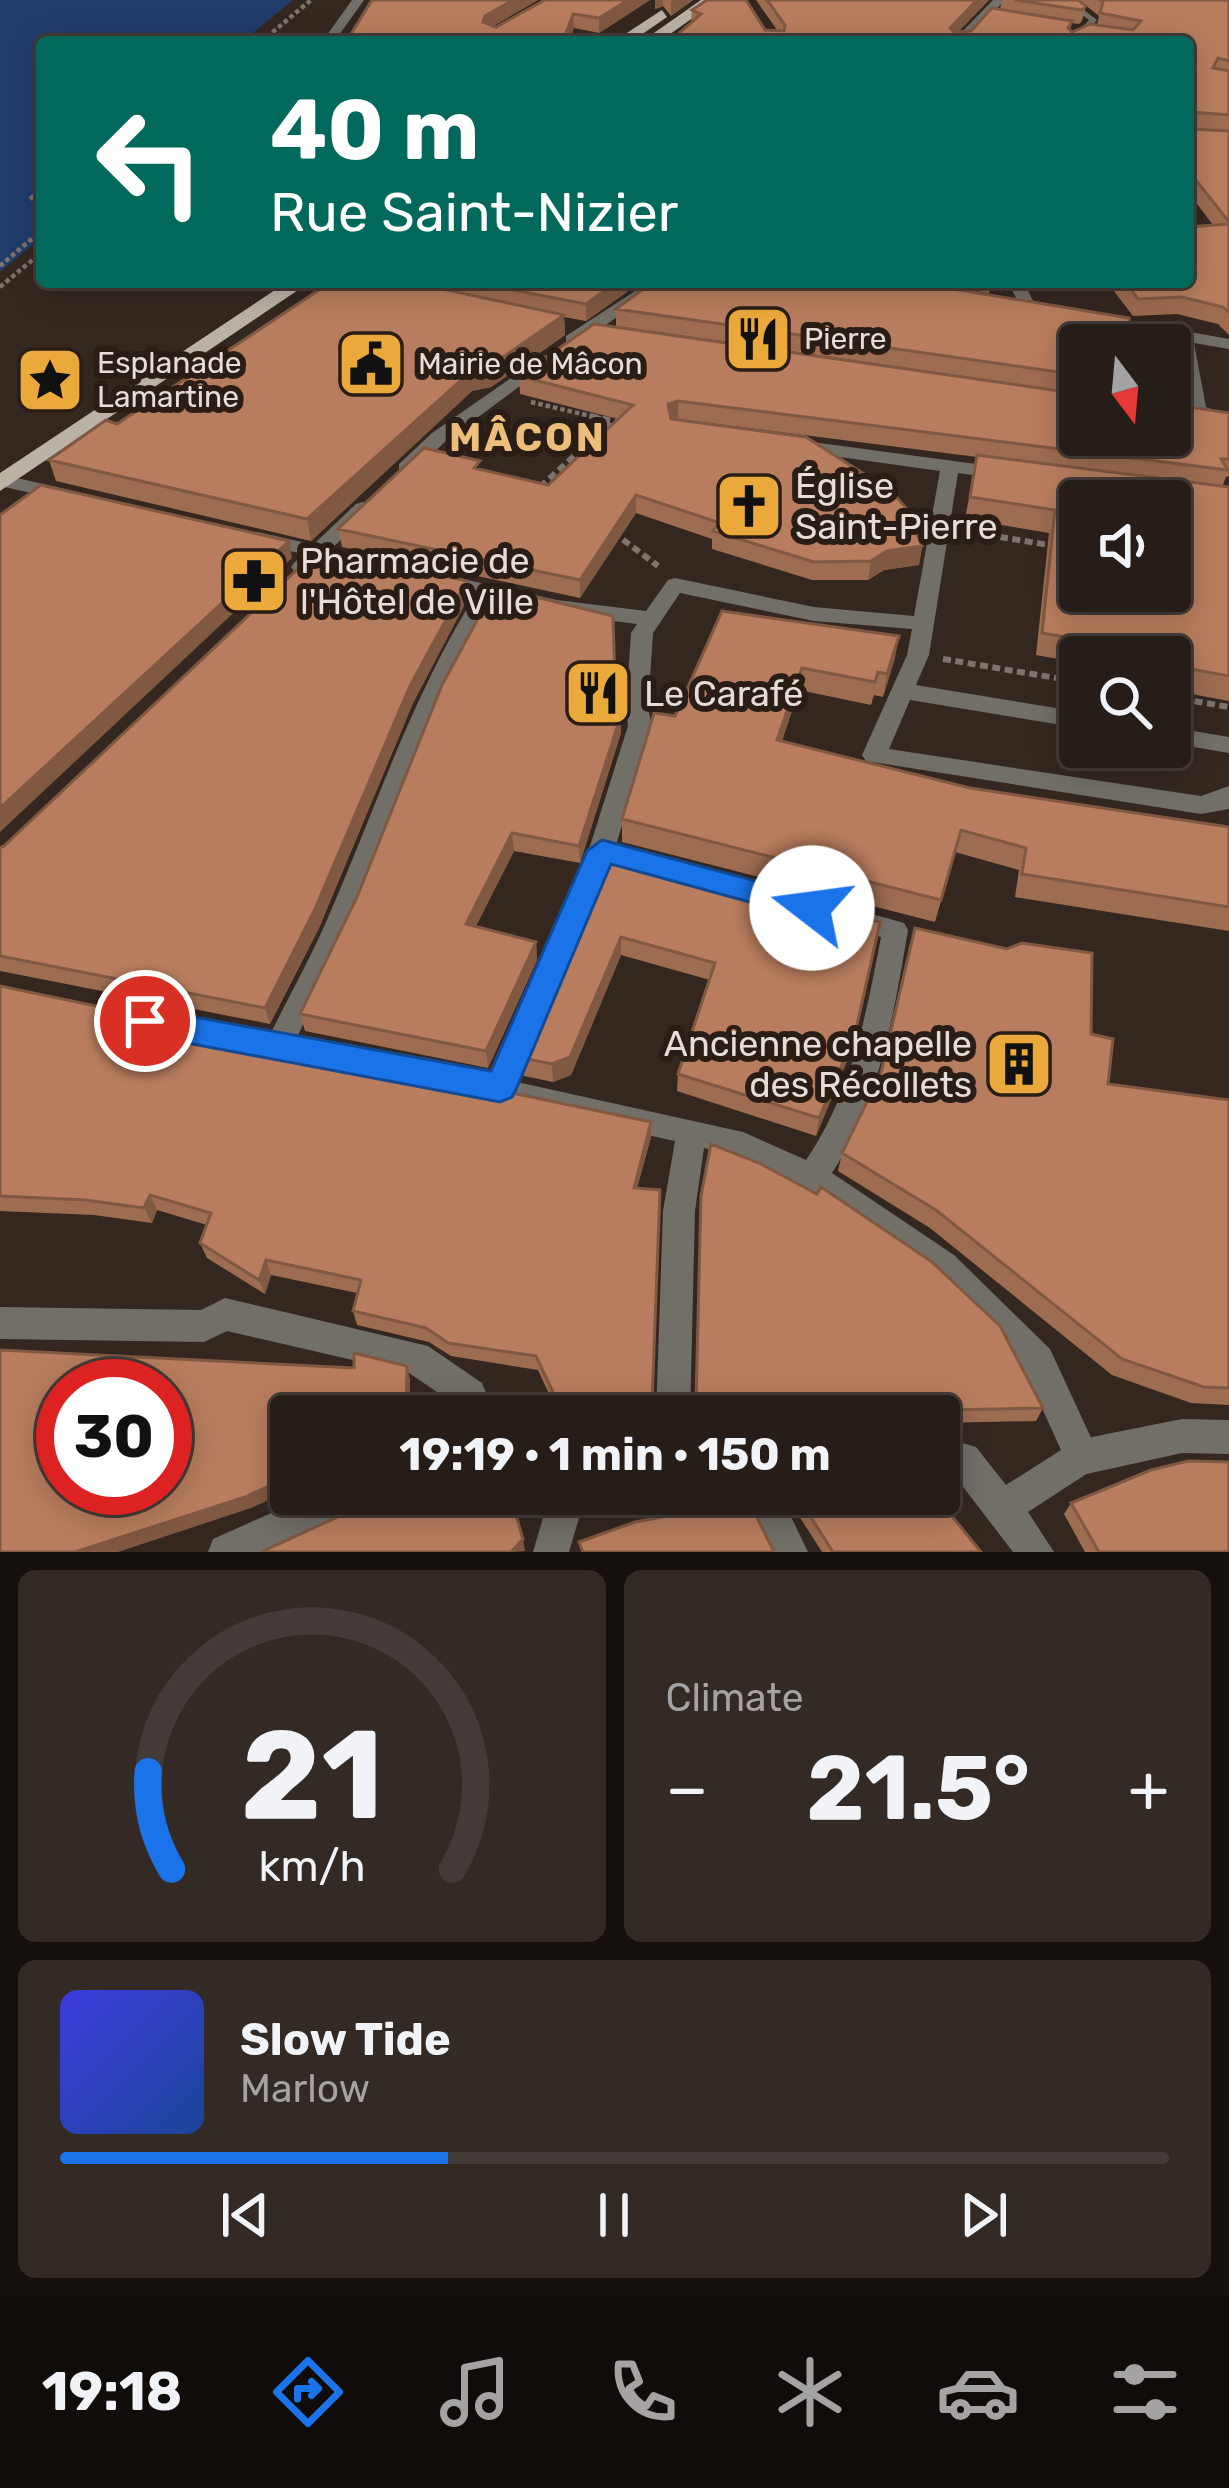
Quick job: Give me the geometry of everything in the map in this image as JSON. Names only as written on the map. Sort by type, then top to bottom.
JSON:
[{"type":"main road","points":[[646,34],[682,0]]},
{"type":"main road","points":[[646,34],[711,0]]},
{"type":"main road","points":[[2,474],[257,288]]},
{"type":"main road","points":[[2,474],[291,288]]},
{"type":"street","points":[[332,36],[358,0]]},
{"type":"street","points":[[964,36],[999,0]]},
{"type":"street","points":[[286,581],[384,489],[576,328],[649,288]]},
{"type":"street","points":[[1019,288],[1029,309]]},
{"type":"street","points":[[1009,306],[1121,324]]},
{"type":"street","points":[[576,328],[619,336]]},
{"type":"street","points":[[1191,336],[1229,344]]},
{"type":"street","points":[[1191,375],[1197,410],[1223,423],[1229,447]]},
{"type":"street","points":[[1191,418],[1223,423]]},
{"type":"street","points":[[772,443],[1020,475]]},
{"type":"street","points":[[950,467],[918,656],[874,755],[1201,805],[1222,802],[1229,795]]},
{"type":"street","points":[[2,474],[94,501]]},
{"type":"street","points":[[228,531],[379,566]]},
{"type":"street","points":[[420,575],[651,620]]},
{"type":"street","points":[[500,1087],[613,854],[640,726],[642,633],[675,585],[814,614],[920,623]]},
{"type":"street","points":[[488,591],[455,640],[348,902],[268,1043],[500,1087],[691,1131],[743,1145],[812,1178],[944,1266],[1038,1361],[1082,1457]]},
{"type":"street","points":[[903,691],[1059,717]]},
{"type":"street","points":[[1191,739],[1229,745]]},
{"type":"street","points":[[812,1178],[835,1147],[854,1108],[906,933],[827,912]]},
{"type":"street","points":[[675,1395],[679,1211],[691,1131]]},
{"type":"street","points":[[0,1323],[204,1326],[225,1314],[416,1358],[470,1395]]},
{"type":"street","points":[[1004,1507],[1082,1457],[1182,1436],[1229,1437]]},
{"type":"street","points":[[960,1458],[1036,1552]]},
{"type":"street","points":[[226,1552],[308,1515]]},
{"type":"street","points":[[551,1552],[562,1515]]},
{"type":"street","points":[[772,1515],[790,1552]]},
{"type":"lane","points":[[1072,3],[1093,20],[1078,36]]},
{"type":"lane","points":[[982,16],[1003,20]]},
{"type":"lane","points":[[1069,30],[1098,33]]},
{"type":"path","points":[[268,36],[311,0]]},
{"type":"path","points":[[30,199],[36,194]]},
{"type":"path","points":[[13,273],[0,268],[36,236]]},
{"type":"path","points":[[0,287],[36,257]]},
{"type":"path","points":[[496,393],[638,424]]},
{"type":"path","points":[[558,491],[538,486],[613,422]]},
{"type":"path","points":[[595,518],[670,575],[675,585]]},
{"type":"path","points":[[939,527],[1056,546]]},
{"type":"path","points":[[918,656],[1059,679]]},
{"type":"path","points":[[1191,701],[1229,707]]},
{"type":"water","points":[[0,0],[293,0],[249,36],[36,36],[36,242],[0,272]]},
{"type":"building","points":[[372,0],[513,0],[485,16],[483,22],[496,27],[545,0],[628,0],[599,18],[573,14],[565,36],[350,36]]},
{"type":"building","points":[[707,0],[746,0],[765,30],[784,31],[785,25],[767,0],[977,0],[950,28],[954,32],[971,31],[992,8],[1072,21],[1068,28],[1072,32],[1090,24],[1133,30],[1141,21],[1100,13],[1100,0],[1229,0],[1229,61],[1218,58],[1213,68],[1229,71],[1229,115],[1194,112],[1194,36],[676,36],[701,14],[692,10]]},
{"type":"building","points":[[1015,0],[1078,0],[1086,6],[1082,10]]},
{"type":"building","points":[[1194,129],[1229,131],[1229,222],[1194,178]]},
{"type":"building","points":[[1229,224],[1229,312],[1182,297],[1138,299],[1130,288],[1194,288],[1194,227]]},
{"type":"building","points":[[322,288],[438,288],[564,315],[490,366],[471,371],[307,519],[49,460],[106,420],[117,424]]},
{"type":"building","points":[[502,288],[609,288],[586,304]]},
{"type":"building","points":[[645,288],[947,288],[1129,318],[1130,324],[1059,324],[1059,372],[616,309]]},
{"type":"building","points":[[594,324],[1059,391],[1059,449],[678,401],[668,404],[671,419],[806,437],[892,492],[906,508],[922,546],[887,551],[871,561],[814,562],[713,531],[720,523],[636,495],[580,580],[338,529],[424,448],[480,461],[474,468],[548,485],[633,405],[519,376]]},
{"type":"building","points":[[1191,407],[1229,413],[1229,459],[1221,459],[1228,470],[1116,456],[1191,456]]},
{"type":"building","points":[[977,455],[1174,480],[1059,480],[1059,612],[1191,612],[1191,482],[1229,487],[1229,676],[1191,669],[1191,636],[1042,633],[1055,510],[970,497]]},
{"type":"building","points":[[41,485],[289,541],[0,808],[0,515]]},
{"type":"building","points":[[320,548],[467,581],[410,686],[314,911],[265,1008],[0,956],[0,848]]},
{"type":"building","points":[[495,587],[613,616],[616,715],[621,715],[579,846],[512,833],[466,924],[536,942],[486,1051],[300,1014],[357,897],[442,685]]},
{"type":"building","points":[[722,611],[899,636],[887,674],[878,672],[875,682],[802,668],[777,740],[970,788],[1229,827],[1229,907],[1022,874],[1026,848],[961,830],[941,900],[622,819],[654,713],[675,716]]},
{"type":"building","points":[[616,851],[880,922],[855,1034],[819,1118],[678,1074],[715,963],[621,937],[570,1057],[552,1064],[523,1058]]},
{"type":"building","points":[[915,928],[1007,949],[1022,943],[1092,953],[1091,1034],[1113,1039],[1108,1084],[1229,1100],[1229,1388],[1204,1387],[1122,1359],[936,1210],[842,1153],[881,1073]]},
{"type":"building","points":[[0,986],[651,1122],[634,1188],[660,1190],[652,1395],[554,1395],[536,1356],[448,1343],[426,1328],[353,1311],[361,1280],[266,1260],[259,1280],[200,1243],[211,1213],[150,1195],[144,1208],[0,1196]]},
{"type":"building","points":[[711,1144],[817,1194],[821,1187],[932,1262],[1000,1326],[1043,1408],[960,1410],[960,1395],[696,1395],[701,1196]]},
{"type":"building","points":[[0,1350],[177,1359],[36,1359],[36,1515],[189,1515],[75,1552],[0,1552]]},
{"type":"building","points":[[354,1353],[407,1366],[406,1395],[270,1395],[270,1486],[192,1514],[192,1360],[354,1368]]},
{"type":"building","points":[[1188,1461],[1229,1462],[1229,1552],[1099,1552],[1071,1503],[1151,1470]]},
{"type":"building","points":[[342,1515],[516,1515],[523,1539],[511,1552],[261,1552]]},
{"type":"building","points":[[673,1515],[756,1515],[774,1552],[583,1552],[579,1542],[635,1522]]},
{"type":"building","points":[[809,1515],[951,1515],[981,1552],[833,1552]]},
{"type":"place","name":"Pierre","points":[[758,339]]},
{"type":"place","name":"Mairie de Mâcon","points":[[371,364]]},
{"type":"place","name":"Esplanade Lamartine","points":[[50,380]]},
{"type":"place","name":"Église Saint-Pierre","points":[[749,506]]},
{"type":"place","name":"Pharmacie de l'Hôtel de Ville","points":[[254,581]]},
{"type":"place","name":"Le Carafé","points":[[598,693]]},
{"type":"place","name":"Ancienne chapelle des Récollets","points":[[1019,1064]]},
{"type":"district","name":"MÂCON","points":[[528,438]]},
{"type":"route","points":[[145,1021],[500,1087],[602,851],[812,908]]}]
